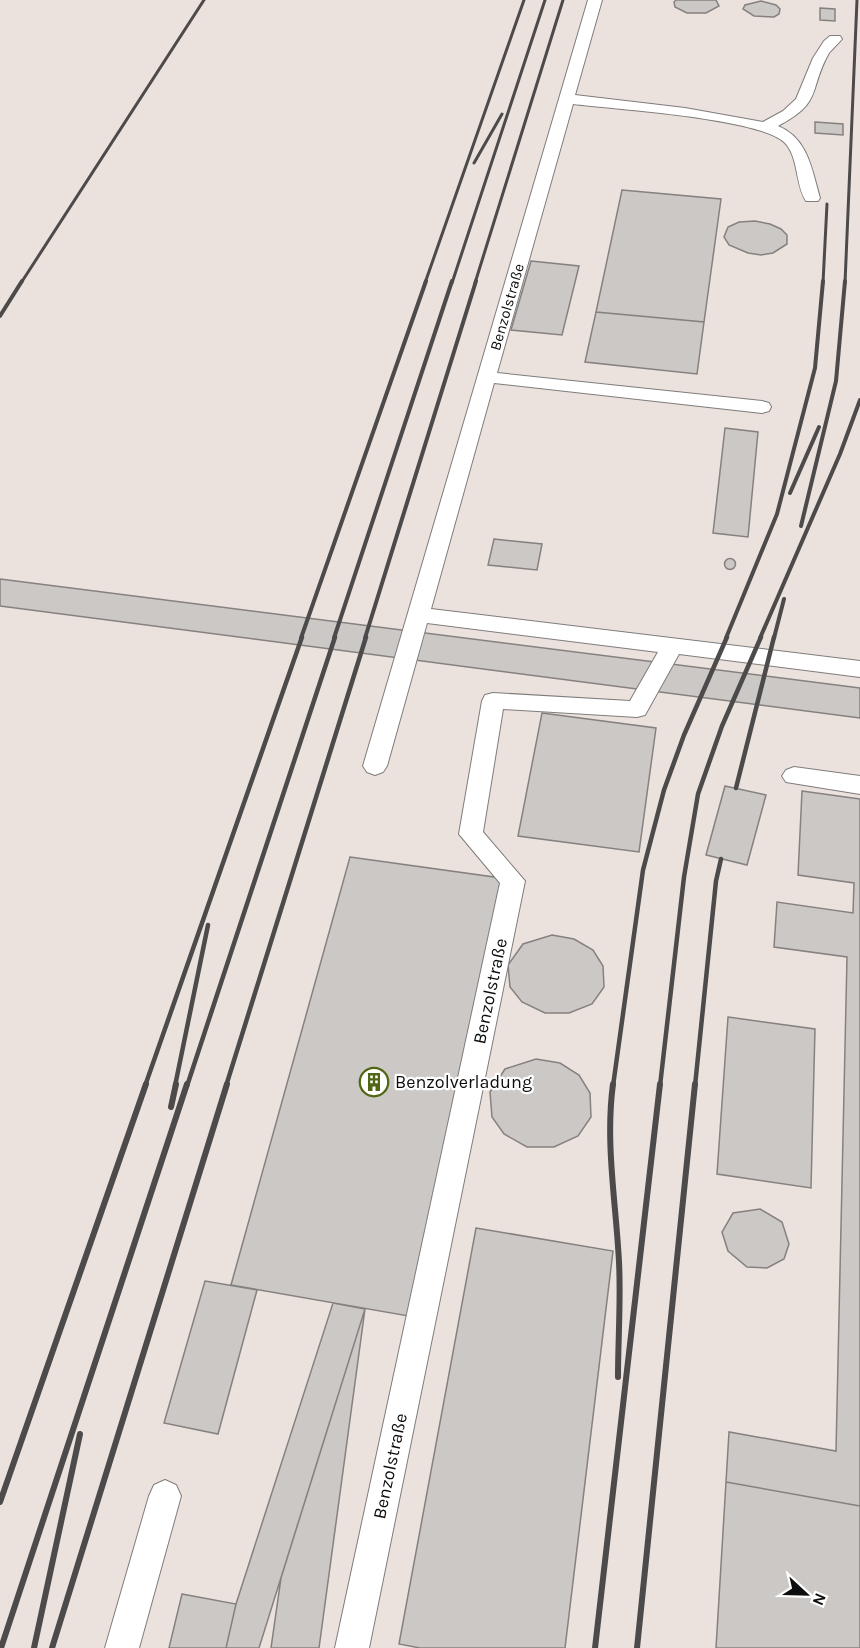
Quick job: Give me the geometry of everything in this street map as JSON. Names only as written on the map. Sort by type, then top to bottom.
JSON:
[{"type":"lane","name":"Benzolstraße","points":[[375,766],[596,0]]},
{"type":"lane","points":[[766,126],[786,116],[804,100],[826,47],[835,39]]},
{"type":"lane","points":[[567,99],[749,121],[781,131],[795,145],[812,198]]},
{"type":"lane","points":[[487,377],[762,407]]},
{"type":"lane","points":[[418,615],[860,669]]},
{"type":"lane","name":"Benzolstraße","points":[[352,1648],[513,881],[471,834],[493,701],[637,709],[673,645]]},
{"type":"lane","points":[[794,776],[860,785]]},
{"type":"lane","points":[[122,1648],[165,1496]]},
{"type":"shaded area","points":[[0,0],[860,0],[860,1648],[0,1648]]},
{"type":"building","points":[[676,0],[716,0],[719,6],[706,13],[687,13],[675,7]]},
{"type":"building","points":[[761,1],[776,5],[780,9],[779,14],[774,17],[754,16],[743,9],[745,5]]},
{"type":"building","points":[[820,8],[835,9],[835,21],[820,20]]},
{"type":"building","points":[[815,122],[843,124],[843,135],[815,133]]},
{"type":"building","points":[[622,190],[721,199],[704,322],[596,312]]},
{"type":"building","points":[[755,221],[781,229],[787,235],[787,244],[773,253],[761,255],[748,253],[729,245],[724,237],[728,227],[739,222]]},
{"type":"building","points":[[531,261],[579,266],[562,335],[511,330]]},
{"type":"building","points":[[596,312],[704,322],[697,374],[585,362]]},
{"type":"building","points":[[725,428],[758,432],[748,537],[713,533]]},
{"type":"building","points":[[494,539],[542,544],[537,570],[488,565]]},
{"type":"building","points":[[730,559],[734,560],[734,568],[730,569],[726,568],[725,564],[726,560]]},
{"type":"building","points":[[0,579],[860,688],[860,718],[0,606]]},
{"type":"building","points":[[542,713],[656,728],[639,852],[518,836]]},
{"type":"building","points":[[725,786],[766,795],[747,865],[706,855]]},
{"type":"building","points":[[802,791],[860,799],[860,1506],[726,1482],[729,1432],[836,1451],[847,957],[774,947],[777,902],[853,913],[854,883],[798,875]]},
{"type":"building","name":"Benzolverladung","points":[[350,857],[501,878],[414,1317],[231,1285]]},
{"type":"building","points":[[552,935],[574,939],[593,950],[603,966],[604,987],[592,1004],[569,1013],[545,1013],[522,1002],[510,987],[508,965],[523,944]]},
{"type":"building","points":[[728,1017],[815,1029],[811,1188],[717,1174]]},
{"type":"building","points":[[536,1059],[560,1063],[579,1075],[590,1093],[591,1117],[578,1136],[554,1147],[527,1147],[504,1134],[492,1117],[490,1092],[505,1069]]},
{"type":"building","points":[[760,1209],[782,1222],[789,1244],[784,1259],[767,1268],[747,1267],[728,1251],[722,1232],[733,1213]]},
{"type":"building","points":[[476,1228],[613,1251],[565,1648],[420,1648],[399,1644]]},
{"type":"building","points":[[205,1281],[257,1290],[218,1434],[164,1423]]},
{"type":"building","points":[[333,1303],[365,1309],[259,1648],[226,1648],[236,1604]]},
{"type":"building","points":[[365,1309],[319,1648],[271,1648],[281,1578]]},
{"type":"building","points":[[726,1482],[860,1506],[860,1648],[716,1648]]},
{"type":"building","points":[[182,1594],[236,1604],[226,1648],[169,1648]]},
{"type":"railway","points":[[21,283],[204,0]]},
{"type":"railway","points":[[425,283],[524,0]]},
{"type":"railway","points":[[452,283],[545,0]]},
{"type":"railway","points":[[475,283],[563,0]]},
{"type":"railway","points":[[845,283],[857,0]]},
{"type":"railway","points":[[474,163],[502,114]]},
{"type":"railway","points":[[823,283],[827,204]]},
{"type":"railway","points":[[0,316],[22,281]]},
{"type":"railway","points":[[301,638],[426,281]]},
{"type":"railway","points":[[334,638],[452,281]]},
{"type":"railway","points":[[365,638],[476,281]]},
{"type":"railway","points":[[726,638],[777,514],[815,368],[823,281]]},
{"type":"railway","points":[[801,526],[836,381],[845,281]]},
{"type":"railway","points":[[760,638],[840,454],[860,400]]},
{"type":"railway","points":[[790,493],[819,427]]},
{"type":"railway","points":[[774,638],[784,599]]},
{"type":"railway","points":[[145,1086],[302,637]]},
{"type":"railway","points":[[187,1086],[335,637]]},
{"type":"railway","points":[[226,1086],[366,637]]},
{"type":"railway","points":[[613,1086],[643,870],[664,790],[684,735],[727,637]]},
{"type":"railway","points":[[660,1086],[684,877],[698,794],[722,726],[761,637]]},
{"type":"railway","points":[[736,788],[774,637]]},
{"type":"railway","points":[[695,1086],[716,881],[721,859]]},
{"type":"railway","points":[[175,1086],[208,925]]},
{"type":"railway","points":[[0,1502],[146,1084]]},
{"type":"railway","points":[[171,1107],[176,1084]]},
{"type":"railway","points":[[1,1648],[187,1084]]},
{"type":"railway","points":[[52,1648],[227,1084]]},
{"type":"railway","points":[[613,1084],[610,1128],[620,1276],[618,1377]]},
{"type":"railway","points":[[595,1648],[660,1084]]},
{"type":"railway","points":[[637,1648],[695,1084]]},
{"type":"railway","points":[[34,1648],[80,1434]]},
{"type":"place","name":"Benzolverladung","points":[[374,1082]]}]
